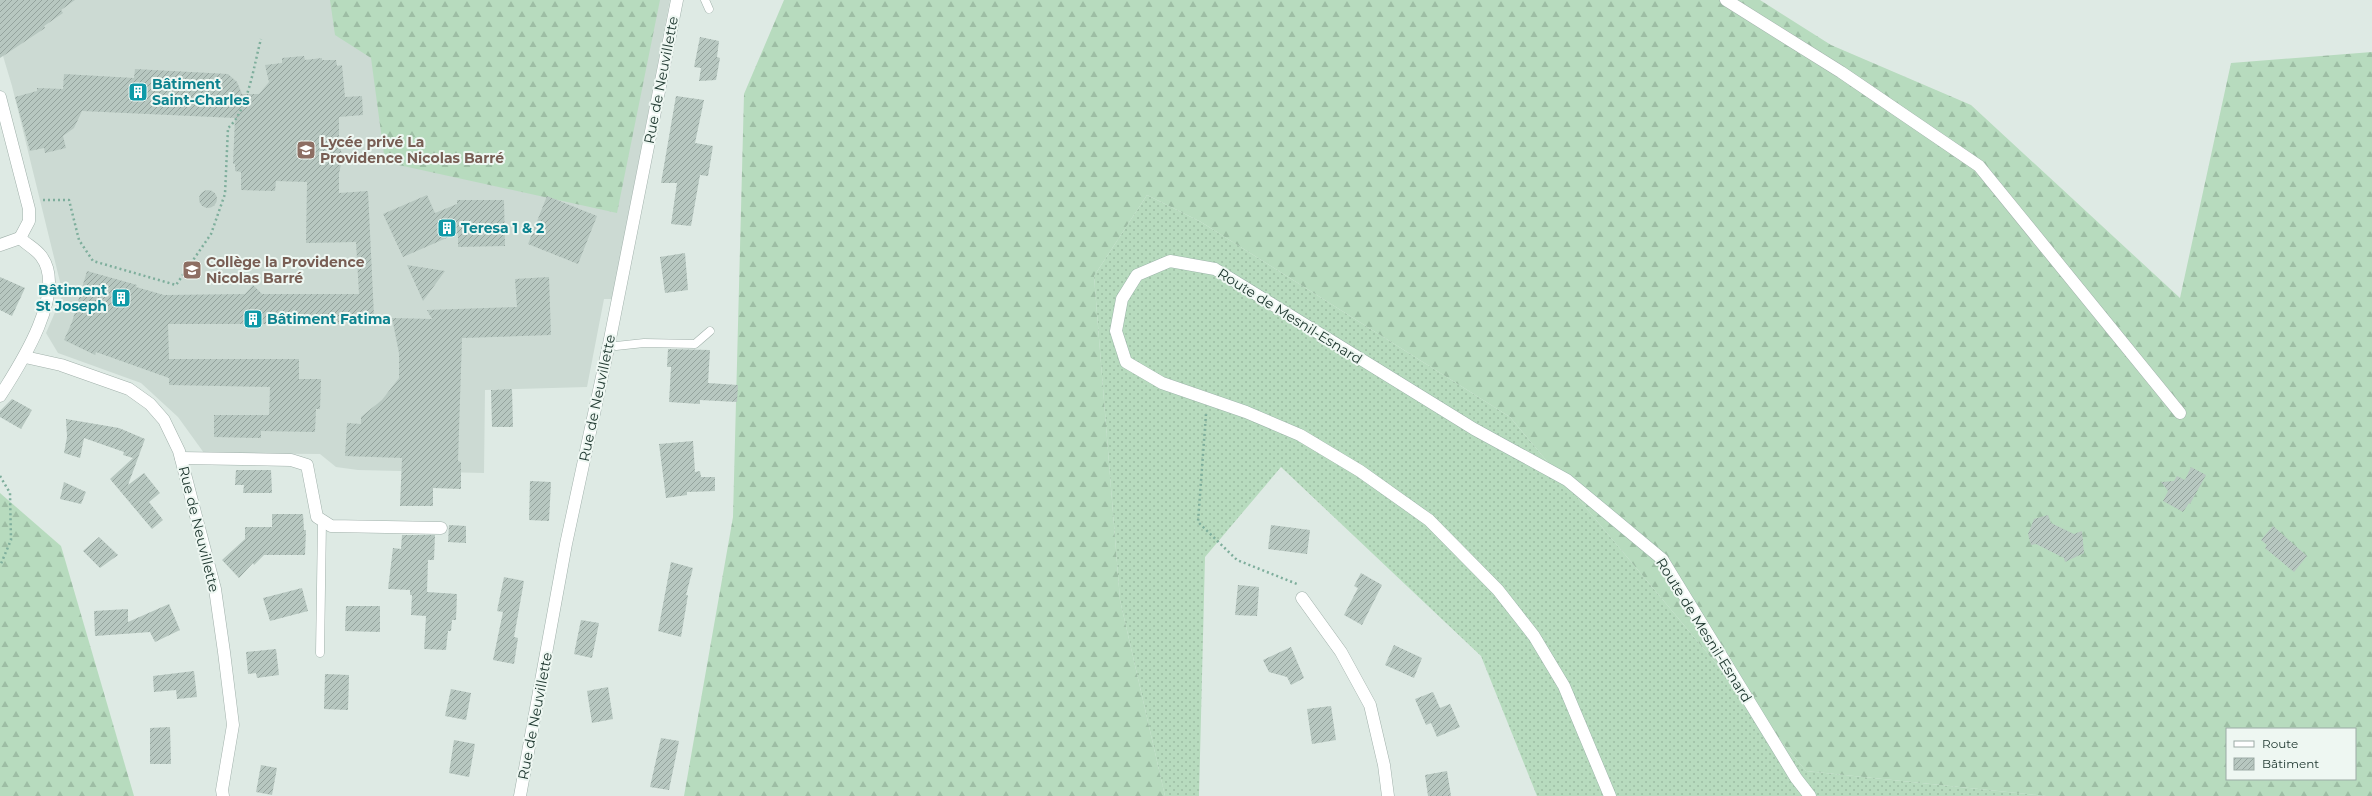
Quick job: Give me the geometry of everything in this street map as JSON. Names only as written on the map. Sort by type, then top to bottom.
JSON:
[{"type":"street","name":"Rue de Neuvillette","points":[[520,796],[566,544],[609,344],[677,0]]},
{"type":"street","points":[[1726,0],[1841,72],[1979,166],[2180,413]]},
{"type":"street","points":[[0,97],[29,209],[29,221],[20,238],[0,245]]},
{"type":"street","points":[[0,396],[25,357],[50,290],[41,256],[20,238]]},
{"type":"street","name":"Route de Mesnil-Esnard","points":[[1610,796],[1564,686],[1534,636],[1498,590],[1429,520],[1360,471],[1300,435],[1246,412],[1162,383],[1126,362],[1116,331],[1122,299],[1137,275],[1170,261],[1215,269],[1474,429],[1567,480],[1662,559],[1796,778],[1810,796]]},
{"type":"street","name":"Rue de Neuvillette","points":[[25,357],[61,365],[130,389],[150,404],[164,420],[181,458],[215,589],[233,725],[222,790],[223,796]]},
{"type":"street","points":[[181,458],[291,460],[307,465],[317,518],[331,526],[440,528]]},
{"type":"street","points":[[1302,598],[1341,652],[1370,705],[1384,765],[1388,796]]},
{"type":"lane","points":[[705,0],[709,9]]},
{"type":"lane","points":[[609,344],[616,346],[644,343],[695,344],[710,331]]},
{"type":"lane","points":[[320,653],[322,521]]},
{"type":"path","points":[[38,200],[69,200],[79,240],[93,261],[176,285],[211,234],[226,194],[228,128],[235,122],[240,111],[261,39]]},
{"type":"path","points":[[1208,399],[1198,522],[1237,560],[1303,587],[1302,598]]},
{"type":"path","points":[[0,476],[10,492],[11,540],[0,566]]},
{"type":"shaded area","points":[[0,0],[670,0],[612,299],[604,299],[587,387],[485,390],[484,473],[358,470],[336,467],[320,454],[204,453],[178,417],[141,383],[58,353],[46,333],[63,294],[12,86],[0,46]]},
{"type":"green space","points":[[330,0],[660,0],[617,213],[385,162],[371,58],[335,35]]},
{"type":"green space","points":[[784,0],[1760,0],[1831,45],[1971,105],[2180,298],[2231,63],[2372,52],[2372,796],[2046,796],[1806,771],[1510,417],[1201,222],[1147,195],[1094,276],[1120,600],[1165,796],[684,796],[733,517],[744,94]]},
{"type":"green space","points":[[1147,195],[1201,222],[1510,417],[1806,771],[2046,796],[1537,796],[1481,656],[1281,467],[1205,557],[1199,796],[1165,796],[1120,600],[1094,276]]},
{"type":"green space","points":[[0,493],[61,546],[134,796],[0,796]]},
{"type":"building","points":[[0,0],[75,0],[61,10],[63,13],[44,26],[45,28],[0,58]]},
{"type":"building","points":[[700,37],[719,41],[717,57],[720,58],[716,80],[699,81],[701,68],[694,67]]},
{"type":"building","points":[[304,56],[305,60],[322,58],[322,60],[336,60],[337,66],[342,65],[345,97],[362,96],[363,115],[339,117],[339,144],[343,157],[339,173],[339,193],[368,191],[374,316],[343,318],[343,324],[168,324],[169,359],[299,359],[299,379],[321,379],[320,409],[316,409],[315,432],[261,431],[261,438],[214,437],[214,415],[269,415],[270,387],[169,385],[169,378],[96,352],[95,355],[64,340],[72,322],[87,271],[137,285],[136,287],[164,295],[245,294],[253,285],[262,294],[359,294],[356,242],[306,243],[307,182],[276,181],[275,191],[241,190],[241,172],[235,171],[235,164],[233,164],[235,118],[82,111],[74,128],[63,136],[66,148],[45,153],[44,148],[30,151],[15,97],[37,91],[37,88],[63,89],[64,74],[134,78],[135,69],[228,74],[237,82],[242,94],[259,94],[269,82],[265,65],[282,63],[282,58]]},
{"type":"building","points":[[676,96],[704,100],[695,143],[713,146],[708,176],[700,175],[691,226],[671,224],[677,183],[661,183]]},
{"type":"building","points":[[208,190],[212,191],[216,195],[216,203],[212,207],[208,208],[204,207],[200,203],[199,199],[200,195],[204,191]]},
{"type":"building","name":"Teresa 1 & 2","points":[[427,195],[435,213],[457,204],[457,200],[504,200],[505,246],[458,247],[458,233],[403,257],[383,214]]},
{"type":"building","points":[[547,196],[597,216],[578,264],[528,244]]},
{"type":"building","points":[[685,253],[688,290],[665,293],[660,257]]},
{"type":"building","points":[[407,265],[445,271],[423,301]]},
{"type":"building","points":[[0,277],[25,288],[12,316],[0,310]]},
{"type":"building","points":[[549,277],[551,335],[462,338],[458,461],[461,462],[461,489],[433,488],[433,506],[400,506],[402,458],[345,456],[347,423],[361,424],[361,417],[382,400],[399,378],[399,353],[392,318],[432,319],[427,310],[517,307],[515,279]]},
{"type":"building","points":[[668,349],[710,350],[708,383],[738,385],[737,402],[700,400],[700,404],[669,402],[671,367],[667,367]]},
{"type":"building","points":[[512,389],[513,427],[492,427],[491,390]]},
{"type":"building","points":[[12,399],[32,410],[21,429],[0,417],[0,411]]},
{"type":"building","points":[[66,419],[119,428],[145,439],[128,485],[144,473],[160,493],[149,502],[163,520],[152,529],[110,479],[133,458],[123,455],[124,452],[84,438],[80,458],[64,453],[67,437]]},
{"type":"building","points":[[693,441],[695,472],[700,471],[701,477],[715,477],[715,491],[687,492],[687,495],[666,498],[659,444]]},
{"type":"building","points":[[2191,467],[2206,475],[2190,504],[2189,503],[2183,512],[2163,501],[2168,491],[2161,482],[2174,481],[2177,476],[2185,480]]},
{"type":"building","points":[[236,470],[271,470],[272,493],[243,493],[244,485],[235,485]]},
{"type":"building","points":[[530,481],[551,482],[549,521],[529,520]]},
{"type":"building","points":[[64,482],[86,492],[81,504],[60,499]]},
{"type":"building","points":[[272,514],[303,514],[304,530],[306,530],[305,555],[264,555],[254,565],[253,563],[239,578],[222,560],[245,539],[245,527],[272,527]]},
{"type":"building","points":[[2048,515],[2051,523],[2074,534],[2082,531],[2084,553],[2065,562],[2064,558],[2036,544],[2031,545],[2028,534],[2034,519]]},
{"type":"building","points":[[449,525],[466,526],[466,543],[448,542]]},
{"type":"building","points":[[1271,525],[1310,530],[1307,554],[1268,549]]},
{"type":"building","points":[[2273,526],[2307,556],[2294,572],[2265,548],[2267,545],[2261,540]]},
{"type":"building","points":[[402,535],[435,535],[434,560],[428,560],[427,592],[457,594],[456,620],[452,620],[451,631],[448,631],[446,650],[424,649],[426,616],[411,615],[412,595],[410,595],[410,590],[388,589],[393,548],[401,549]]},
{"type":"building","points":[[99,537],[118,555],[100,568],[83,551]]},
{"type":"building","points":[[671,562],[693,568],[686,595],[688,595],[681,637],[658,631]]},
{"type":"building","points":[[1361,573],[1382,585],[1362,625],[1344,615],[1358,588],[1354,586]]},
{"type":"building","points":[[504,577],[524,581],[514,637],[518,638],[514,664],[493,660],[503,612],[497,611]]},
{"type":"building","points":[[1238,585],[1259,587],[1257,616],[1235,615]]},
{"type":"building","points":[[302,588],[308,611],[270,621],[263,598]]},
{"type":"building","points":[[169,604],[180,630],[155,642],[150,632],[95,636],[94,611],[128,609],[128,622]]},
{"type":"building","points":[[346,606],[380,606],[380,632],[345,631]]},
{"type":"building","points":[[581,620],[599,623],[592,658],[574,654]]},
{"type":"building","points":[[1394,645],[1422,658],[1414,678],[1385,665]]},
{"type":"building","points":[[1291,647],[1304,678],[1291,685],[1287,677],[1269,672],[1263,660]]},
{"type":"building","points":[[276,649],[279,675],[257,678],[256,673],[248,674],[246,652]]},
{"type":"building","points":[[194,671],[197,697],[177,699],[176,690],[154,692],[153,676]]},
{"type":"building","points":[[325,674],[349,675],[348,710],[324,709]]},
{"type":"building","points":[[608,687],[613,719],[592,723],[587,691]]},
{"type":"building","points":[[451,689],[471,693],[466,720],[445,716]]},
{"type":"building","points":[[1433,692],[1440,708],[1450,704],[1460,727],[1437,737],[1431,723],[1426,725],[1415,699]]},
{"type":"building","points":[[1331,706],[1336,740],[1312,744],[1307,709]]},
{"type":"building","points":[[170,727],[171,764],[150,764],[150,728]]},
{"type":"building","points":[[661,738],[679,741],[669,790],[650,787]]},
{"type":"building","points":[[454,740],[475,744],[469,777],[449,773]]},
{"type":"building","points":[[261,765],[277,768],[272,795],[256,792]]},
{"type":"building","points":[[1447,771],[1451,796],[1428,796],[1425,775]]},
{"type":"place","name":"Bâtiment Saint-Charles","points":[[138,92]]},
{"type":"place","name":"Lycée privé La Providence Nicolas Barré","points":[[306,150]]},
{"type":"place","name":"Teresa 1 & 2","points":[[447,228]]},
{"type":"place","name":"Collège la Providence Nicolas Barré","points":[[192,270]]},
{"type":"place","name":"Bâtiment St Joseph","points":[[121,298]]},
{"type":"place","name":"Bâtiment Fatima","points":[[253,319]]}]
